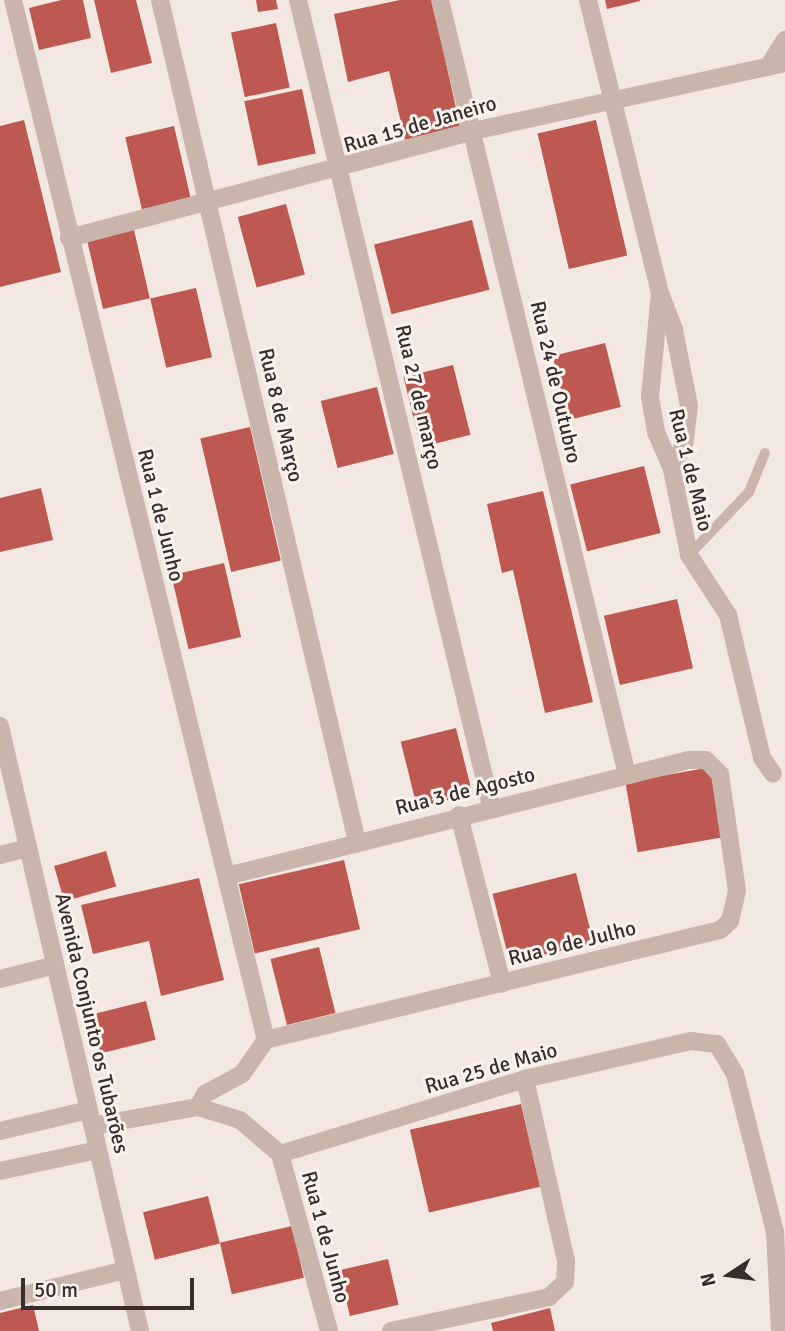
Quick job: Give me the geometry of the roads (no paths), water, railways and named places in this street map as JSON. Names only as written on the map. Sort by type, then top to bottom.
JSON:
[{"type":"street","name":"Rua 1 de Junho","points":[[13,0],[266,1040]]},
{"type":"street","name":"Rua 8 de Março","points":[[160,0],[357,842]]},
{"type":"street","name":"Rua 27 de março","points":[[298,0],[342,170],[491,806]]},
{"type":"street","name":"Rua 24 de Outubro","points":[[440,0],[627,775]]},
{"type":"street","name":"Rua 1 de Maio","points":[[588,0],[660,293],[650,397],[656,432],[672,469],[689,555],[728,615],[762,758],[773,774]]},
{"type":"street","points":[[777,65],[785,40]]},
{"type":"street","name":"Rua 15 de Janeiro","points":[[69,237],[342,170],[473,131],[777,65]]},
{"type":"street","points":[[660,293],[674,330],[689,406],[684,444],[672,469]]},
{"type":"street","name":"Avenida Conjunto os Tubarões","points":[[0,726],[139,1331]]},
{"type":"street","name":"Rua 3 de Agosto","points":[[227,876],[491,806],[689,760],[714,765]]},
{"type":"street","name":"Rua 9 de Julho","points":[[266,1040],[713,932],[730,921],[737,891],[714,765]]},
{"type":"street","points":[[459,815],[502,984]]},
{"type":"street","points":[[0,855],[28,848]]},
{"type":"street","points":[[0,979],[55,965]]},
{"type":"street","points":[[198,1107],[205,1094],[242,1074],[266,1040]]},
{"type":"street","name":"Rua 25 de Maio","points":[[280,1154],[525,1079],[691,1041],[717,1044],[735,1074],[775,1232],[780,1331]]},
{"type":"street","points":[[391,1331],[549,1297],[565,1282],[566,1261],[525,1079]]},
{"type":"street","points":[[0,1131],[198,1107],[240,1120],[280,1154]]},
{"type":"street","points":[[0,1171],[98,1150]]},
{"type":"street","name":"Rua 1 de Junho","points":[[280,1154],[329,1331]]},
{"type":"street","points":[[0,1301],[125,1270]]},
{"type":"lane","points":[[689,555],[749,492],[765,453]]}]
